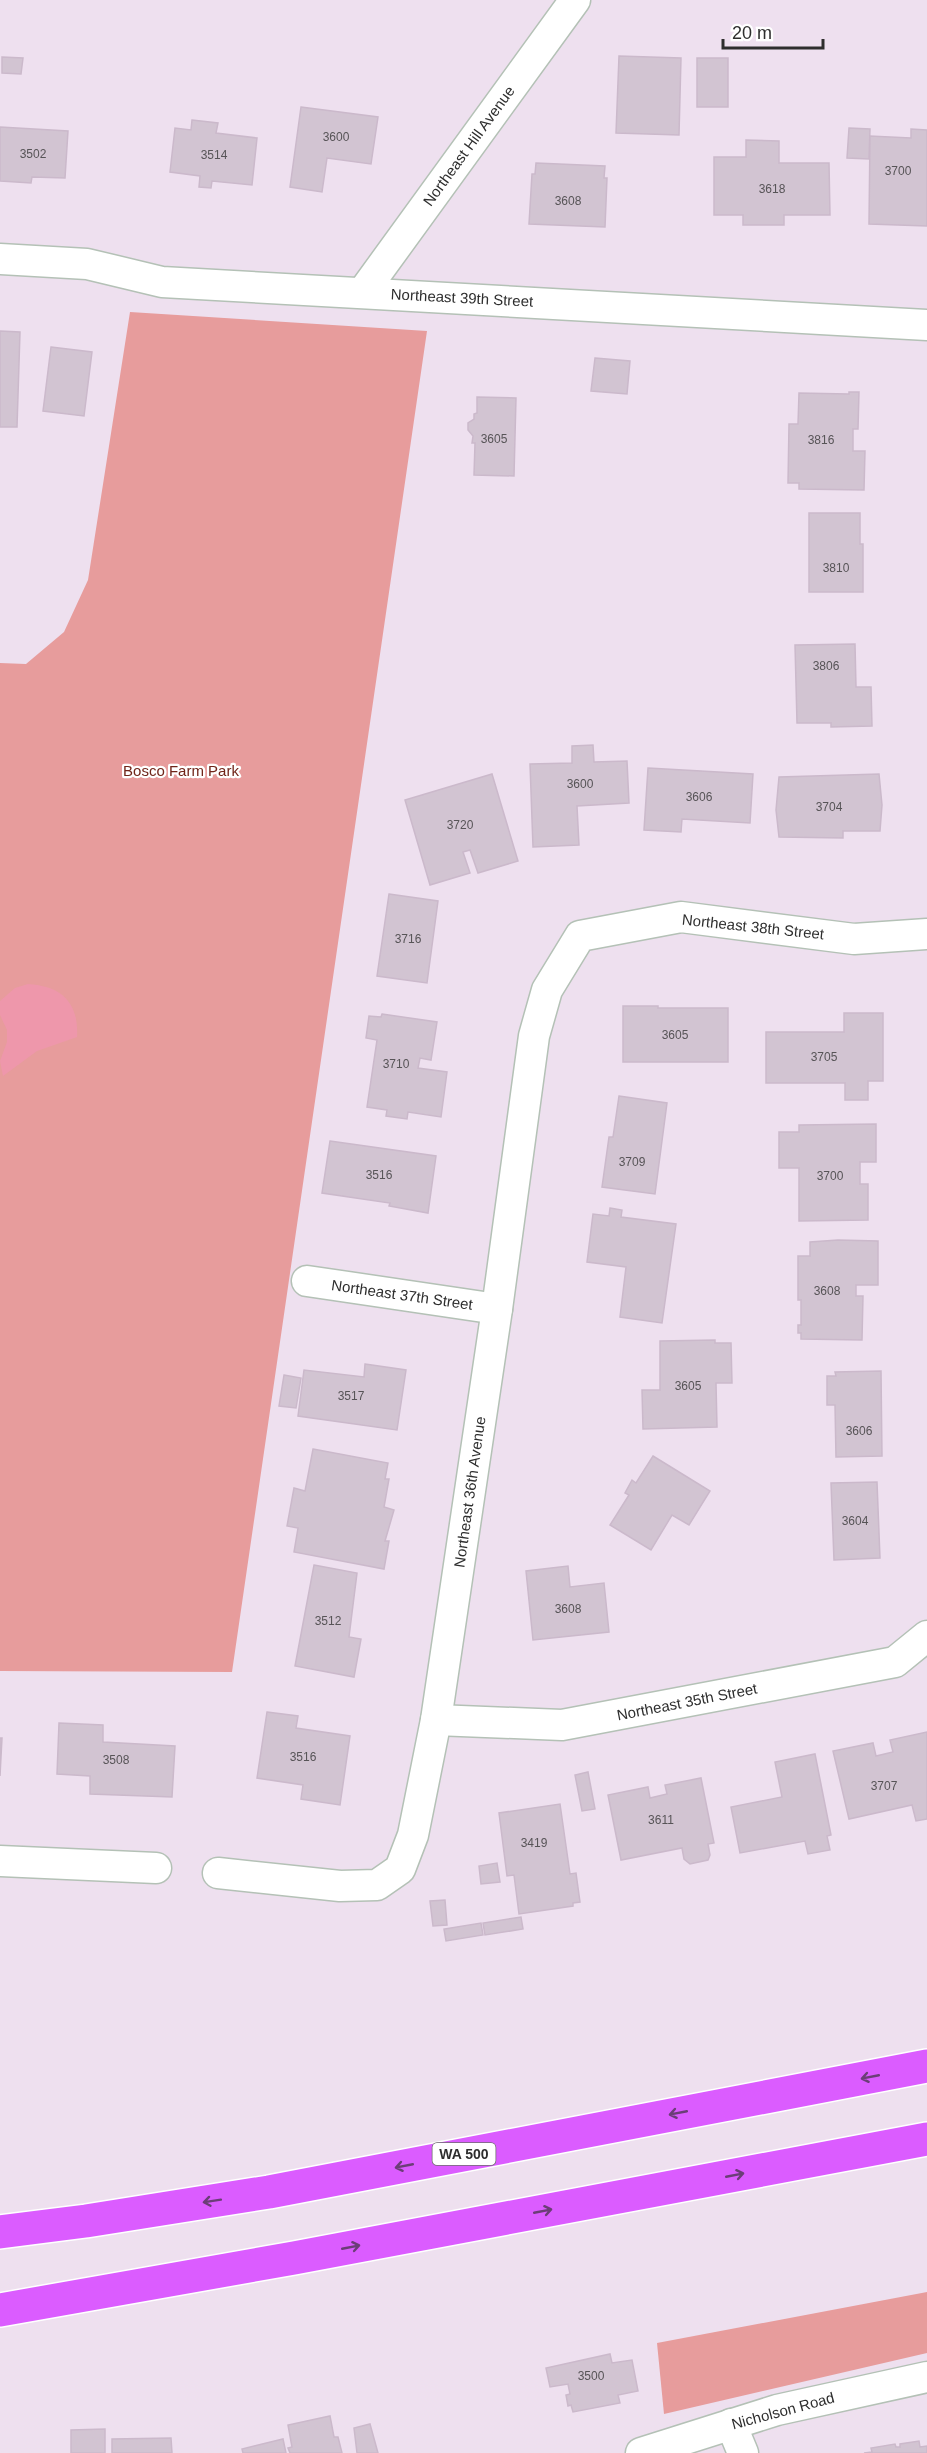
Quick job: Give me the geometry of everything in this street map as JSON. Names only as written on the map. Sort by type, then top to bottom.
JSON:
[{"type":"highway","name":"WA 500","points":[[0,2232],[269,2192],[927,2066]]},
{"type":"highway","points":[[0,2310],[294,2258],[927,2139]]},
{"type":"highway","points":[[0,2299],[294,2258]]},
{"type":"street","name":"Northeast Hill Avenue","points":[[363,292],[575,0]]},
{"type":"street","name":"Northeast 39th Street","points":[[0,259],[87,264],[162,282],[927,325]]},
{"type":"street","name":"Northeast 38th Street","points":[[580,936],[681,917],[854,939],[927,934]]},
{"type":"street","name":"Northeast 36th Avenue","points":[[218,1873],[340,1886],[376,1885],[400,1869],[412,1835],[436,1720],[497,1309],[534,1036],[547,990],[580,936]]},
{"type":"street","name":"Northeast 37th Street","points":[[307,1281],[497,1309]]},
{"type":"street","name":"Northeast 35th Street","points":[[436,1720],[562,1725],[895,1662],[927,1636]]},
{"type":"street","points":[[0,1861],[156,1868]]},
{"type":"street","name":"Nicholson Road","points":[[641,2453],[777,2410],[927,2377]]},
{"type":"street","points":[[731,2424],[743,2453]]},
{"type":"green space","name":"Bosco Farm Park","points":[[130,312],[427,331],[232,1672],[0,1671],[0,663],[26,664],[64,632],[88,580]]},
{"type":"green space","points":[[927,2292],[927,2353],[664,2414],[657,2343]]},
{"type":"shaded area","points":[[28,984],[50,988],[66,998],[75,1015],[77,1037],[37,1051],[3,1076],[0,1061],[7,1042],[7,1030],[0,1015],[0,1001],[15,988]]},
{"type":"building","points":[[619,56],[681,58],[679,135],[616,133]]},
{"type":"building","points":[[2,57],[23,58],[21,74],[2,73]]},
{"type":"building","points":[[697,58],[728,58],[728,107],[697,107]]},
{"type":"building","points":[[301,107],[378,117],[371,164],[327,158],[322,192],[290,187]]},
{"type":"building","points":[[192,120],[218,123],[216,133],[257,138],[252,185],[212,181],[211,188],[199,187],[200,176],[170,172],[175,128],[191,130]]},
{"type":"building","points":[[0,127],[68,131],[65,178],[32,177],[31,183],[0,181]]},
{"type":"building","points":[[849,128],[870,129],[869,159],[847,158]]},
{"type":"building","points":[[911,129],[927,130],[927,226],[869,224],[870,136],[911,138]]},
{"type":"building","points":[[746,140],[779,141],[779,163],[829,163],[830,215],[784,215],[784,225],[743,225],[743,215],[714,215],[714,157],[746,157]]},
{"type":"building","points":[[536,163],[605,166],[604,178],[607,178],[605,227],[529,224],[532,174],[535,174]]},
{"type":"building","points":[[0,331],[20,332],[17,427],[0,427]]},
{"type":"building","points":[[51,347],[92,352],[84,416],[43,411]]},
{"type":"building","points":[[595,358],[630,361],[627,394],[591,391]]},
{"type":"building","points":[[849,392],[859,392],[858,429],[853,429],[853,451],[865,451],[864,490],[799,489],[799,483],[788,483],[789,424],[798,424],[799,393],[849,394]]},
{"type":"building","points":[[477,397],[516,398],[514,476],[474,475],[475,443],[472,443],[473,436],[468,430],[468,423],[477,413]]},
{"type":"building","points":[[809,513],[860,513],[860,544],[863,544],[863,592],[809,592]]},
{"type":"building","points":[[855,644],[856,687],[871,687],[872,726],[831,727],[831,723],[797,723],[795,645]]},
{"type":"building","points":[[593,745],[594,762],[627,761],[629,803],[577,806],[579,845],[533,847],[530,764],[572,763],[572,746]]},
{"type":"building","points":[[648,768],[753,774],[750,823],[682,819],[681,832],[644,830]]},
{"type":"building","points":[[492,774],[518,861],[478,873],[470,850],[463,852],[470,873],[430,885],[405,800]]},
{"type":"building","points":[[879,774],[882,805],[880,831],[843,831],[843,838],[779,837],[776,810],[779,777]]},
{"type":"building","points":[[389,894],[438,901],[427,983],[377,976]]},
{"type":"building","points":[[623,1006],[728,1008],[728,1062],[623,1062]]},
{"type":"building","points":[[844,1013],[883,1013],[883,1081],[868,1081],[868,1100],[845,1100],[845,1083],[766,1083],[766,1032],[844,1032]]},
{"type":"building","points":[[382,1014],[437,1022],[431,1060],[420,1058],[418,1068],[447,1072],[441,1117],[408,1112],[407,1119],[386,1116],[387,1110],[367,1107],[377,1040],[366,1038],[369,1016],[381,1017]]},
{"type":"building","points":[[619,1096],[667,1103],[655,1194],[602,1187],[609,1137],[613,1137]]},
{"type":"building","points":[[876,1124],[876,1162],[860,1162],[860,1184],[868,1184],[868,1220],[799,1221],[799,1168],[779,1168],[779,1132],[799,1132],[799,1125]]},
{"type":"building","points":[[330,1141],[436,1156],[428,1213],[389,1206],[390,1203],[322,1193]]},
{"type":"building","points":[[610,1208],[622,1210],[621,1217],[676,1224],[662,1323],[620,1317],[626,1267],[587,1262],[593,1214],[609,1216]]},
{"type":"building","points":[[878,1241],[878,1285],[856,1285],[856,1296],[863,1296],[862,1340],[801,1339],[801,1333],[798,1333],[798,1325],[801,1325],[801,1300],[798,1300],[798,1256],[810,1256],[810,1242]]},
{"type":"building","points":[[715,1340],[715,1343],[731,1343],[732,1383],[716,1383],[717,1427],[643,1429],[642,1390],[660,1390],[660,1341]]},
{"type":"building","points":[[365,1364],[406,1370],[397,1430],[298,1416],[304,1370],[364,1377]]},
{"type":"building","points":[[881,1371],[882,1456],[836,1457],[835,1405],[827,1405],[827,1376],[836,1376],[835,1372]]},
{"type":"building","points":[[284,1375],[301,1378],[296,1408],[279,1406]]},
{"type":"building","points":[[313,1449],[388,1463],[385,1479],[389,1479],[384,1507],[394,1510],[385,1541],[389,1541],[384,1569],[294,1552],[298,1528],[287,1526],[294,1488],[305,1491]]},
{"type":"building","points":[[653,1456],[710,1491],[689,1525],[672,1515],[651,1550],[610,1525],[629,1495],[625,1493],[632,1480],[636,1483]]},
{"type":"building","points":[[877,1482],[880,1558],[834,1560],[831,1483]]},
{"type":"building","points":[[314,1565],[357,1573],[349,1637],[361,1639],[354,1677],[295,1666]]},
{"type":"building","points":[[568,1566],[570,1587],[604,1583],[609,1632],[533,1640],[526,1571]]},
{"type":"building","points":[[267,1712],[298,1716],[296,1728],[350,1736],[340,1805],[301,1799],[303,1785],[257,1778]]},
{"type":"building","points":[[59,1723],[103,1725],[103,1742],[175,1746],[172,1797],[90,1794],[90,1776],[57,1774]]},
{"type":"building","points":[[927,1732],[927,1819],[916,1821],[912,1805],[849,1819],[833,1751],[873,1743],[876,1756],[893,1752],[890,1740]]},
{"type":"building","points":[[0,1738],[2,1738],[0,1776]]},
{"type":"building","points":[[815,1754],[831,1835],[827,1836],[830,1850],[808,1854],[805,1841],[740,1853],[731,1807],[782,1797],[775,1762]]},
{"type":"building","points":[[588,1772],[595,1809],[582,1811],[575,1775]]},
{"type":"building","points":[[701,1778],[714,1843],[708,1844],[710,1855],[708,1860],[690,1864],[684,1859],[682,1848],[621,1860],[608,1795],[648,1787],[650,1798],[667,1794],[665,1785]]},
{"type":"building","points":[[560,1804],[570,1874],[576,1873],[580,1902],[573,1903],[573,1906],[519,1914],[514,1875],[507,1876],[499,1813]]},
{"type":"building","points":[[497,1863],[500,1882],[481,1884],[479,1866]]},
{"type":"building","points":[[445,1900],[447,1925],[433,1926],[430,1901]]},
{"type":"building","points":[[521,1917],[523,1929],[485,1935],[483,1923]]},
{"type":"building","points":[[481,1923],[483,1935],[446,1941],[444,1929]]},
{"type":"building","points":[[610,2354],[612,2363],[632,2360],[638,2391],[618,2395],[620,2403],[573,2412],[571,2405],[568,2406],[566,2395],[570,2394],[568,2384],[550,2387],[546,2368]]},
{"type":"building","points":[[330,2416],[334,2437],[338,2437],[342,2453],[290,2453],[288,2448],[292,2447],[288,2425]]},
{"type":"building","points":[[370,2424],[378,2453],[357,2453],[354,2428]]},
{"type":"building","points":[[105,2429],[105,2453],[71,2453],[71,2430]]},
{"type":"building","points":[[171,2438],[172,2453],[112,2453],[112,2439]]},
{"type":"building","points":[[283,2439],[286,2453],[243,2453],[242,2449]]},
{"type":"building","points":[[919,2441],[920,2447],[927,2446],[927,2453],[864,2453],[872,2452],[871,2448],[895,2444],[896,2447],[900,2447],[900,2444]]}]
